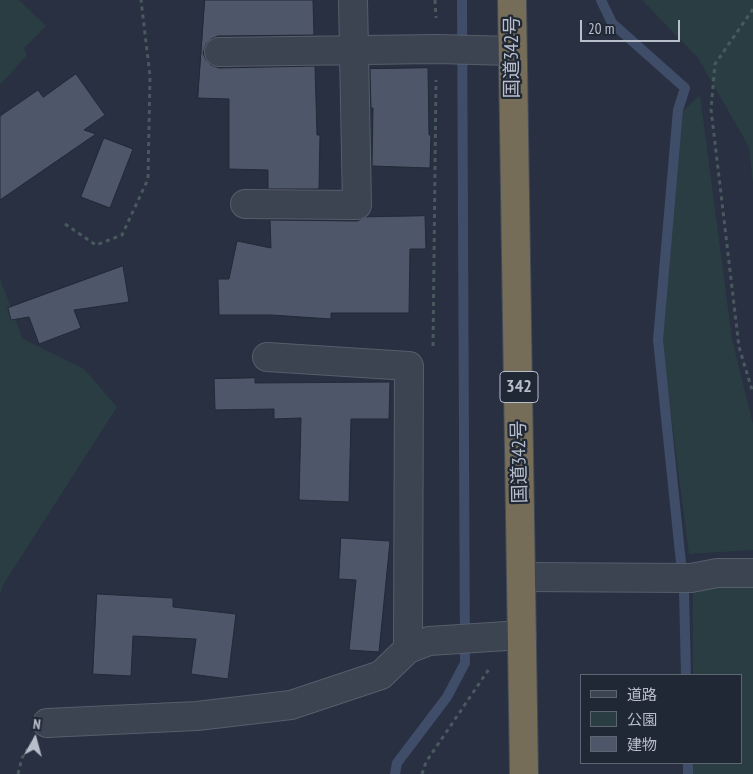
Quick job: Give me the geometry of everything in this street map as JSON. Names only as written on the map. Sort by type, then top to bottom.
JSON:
[{"type":"highway","name":"国道342号","points":[[512,0],[523,577],[516,636],[524,774]]},
{"type":"street","points":[[245,204],[357,204],[353,0]]},
{"type":"street","points":[[219,52],[436,49],[512,51]]},
{"type":"street","points":[[267,357],[409,366],[408,650]]},
{"type":"street","points":[[523,577],[692,578],[717,573],[753,573]]},
{"type":"street","points":[[47,723],[197,716],[291,705],[381,675],[408,650],[429,642],[516,636]]},
{"type":"path","points":[[65,224],[96,245],[122,236],[148,179],[150,76],[141,0]]},
{"type":"path","points":[[432,355],[436,0]]},
{"type":"path","points":[[753,9],[715,64],[711,109],[740,347],[753,394]]},
{"type":"path","points":[[422,774],[426,762],[516,636]]},
{"type":"green space","points":[[0,0],[19,0],[46,26],[24,48],[27,55],[0,85]]},
{"type":"green space","points":[[642,0],[753,0],[753,184],[749,147],[698,58]]},
{"type":"green space","points":[[700,95],[732,339],[753,424],[753,550],[689,554],[662,346],[683,111]]},
{"type":"green space","points":[[0,279],[23,339],[84,369],[117,407],[3,585],[0,595]]},
{"type":"green space","points":[[733,580],[753,583],[753,774],[692,774],[693,764],[743,764],[743,674],[693,674],[693,592]]},
{"type":"building","points":[[205,0],[313,0],[314,35],[218,36],[206,44],[203,53],[211,65],[219,68],[315,66],[317,135],[320,135],[319,189],[268,189],[268,170],[229,169],[229,99],[198,98]]},
{"type":"building","points":[[428,68],[429,135],[431,135],[430,168],[372,166],[373,108],[371,108],[370,69]]},
{"type":"building","points":[[76,74],[105,115],[84,130],[96,134],[0,200],[0,116],[38,90],[43,97]]},
{"type":"building","points":[[104,138],[133,149],[110,208],[81,197]]},
{"type":"building","points":[[425,216],[426,249],[410,249],[409,313],[331,313],[331,319],[272,315],[219,315],[218,279],[229,279],[237,241],[271,248],[270,220],[357,221],[366,217]]},
{"type":"building","points":[[123,266],[129,302],[74,310],[81,328],[39,344],[29,317],[11,320],[8,308]]},
{"type":"building","points":[[255,378],[255,383],[390,382],[389,419],[351,419],[349,502],[299,500],[301,418],[274,419],[274,409],[215,410],[214,379]]},
{"type":"building","points":[[341,538],[390,541],[379,652],[349,650],[356,580],[339,579]]},
{"type":"building","points":[[97,594],[173,598],[173,607],[236,614],[228,679],[191,674],[196,639],[133,636],[131,676],[93,674]]},
{"type":"waterway","points":[[395,774],[397,763],[447,697],[465,663],[462,0]]},
{"type":"waterway","points":[[601,0],[612,23],[685,88],[678,110],[658,340],[684,592],[686,674]]},
{"type":"waterway","points":[[688,764],[688,774]]}]
